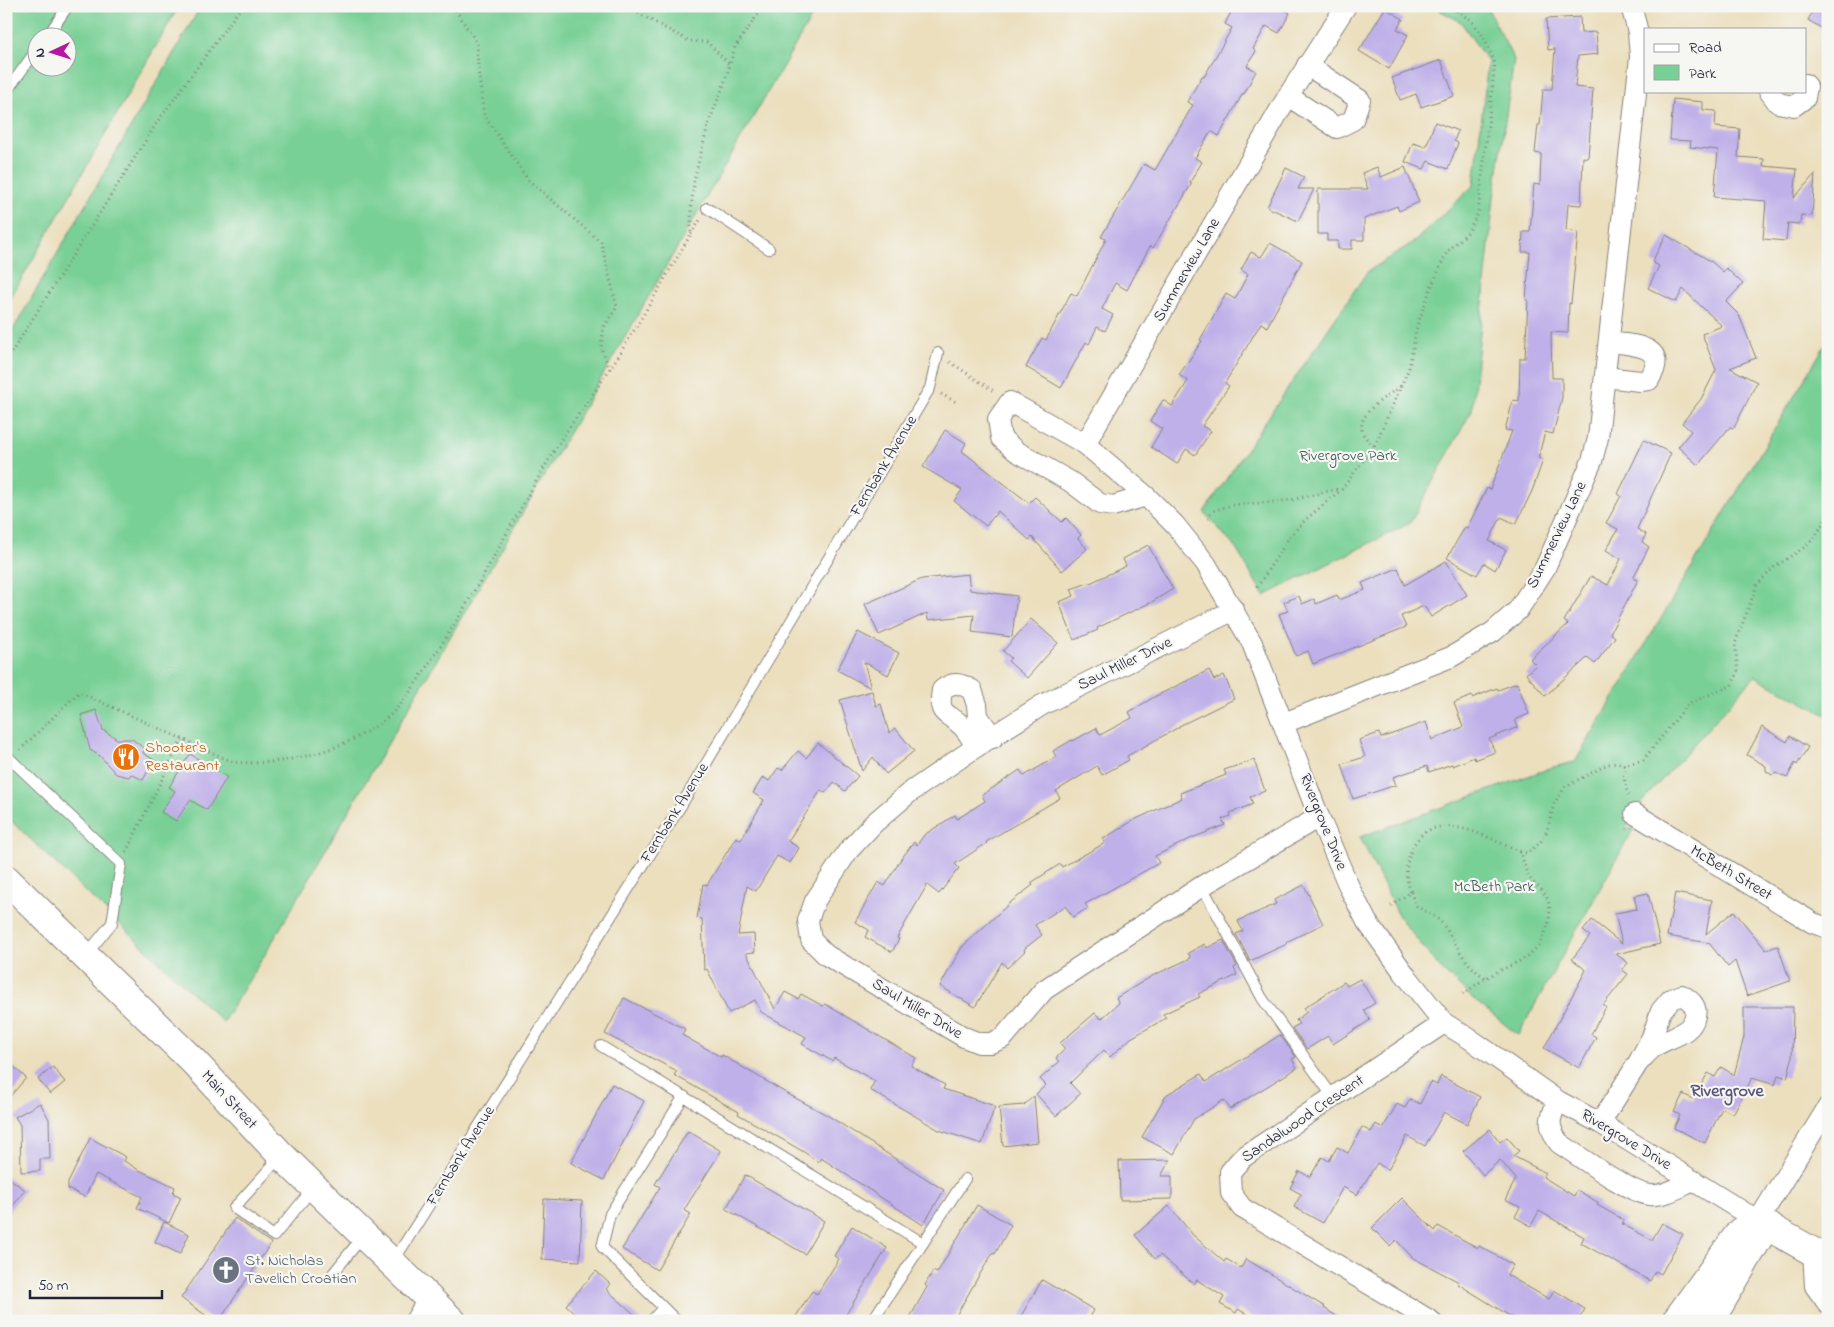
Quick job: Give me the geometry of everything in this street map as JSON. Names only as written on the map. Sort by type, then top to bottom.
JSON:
[{"type":"main road","name":"Main Street","points":[[6,879],[194,1062],[281,1155],[452,1321]]},
{"type":"main road","name":"Rivergrove Drive","points":[[1758,1221],[1820,1255]]},
{"type":"main road","points":[[1676,1321],[1740,1232],[1758,1221]]},
{"type":"main road","points":[[1710,1321],[1758,1239],[1758,1221]]},
{"type":"street","name":"Summerview Lane","points":[[1085,444],[1288,96],[1346,6]]},
{"type":"street","name":"Summerview Lane","points":[[1284,723],[1451,657],[1493,632],[1518,610],[1545,568],[1592,461],[1598,438],[1642,32],[1631,6]]},
{"type":"street","points":[[1288,96],[1337,128],[1353,120],[1360,100],[1308,65]]},
{"type":"street","points":[[1770,92],[1778,103],[1794,106],[1805,98],[1806,92]]},
{"type":"street","points":[[1605,377],[1640,382],[1649,380],[1656,370],[1656,360],[1651,351],[1644,347],[1609,342]]},
{"type":"street","points":[[1010,402],[998,419],[1001,438],[1016,451],[1071,482],[1100,504],[1113,506],[1146,496]]},
{"type":"street","name":"Rivergrove Drive","points":[[1010,402],[1085,444],[1146,496],[1176,525],[1206,564],[1252,643],[1319,817],[1350,889],[1367,922],[1444,1023],[1470,1038],[1558,1101],[1600,1123],[1758,1221]]},
{"type":"street","name":"Saul Miller Drive","points":[[1234,610],[1042,705],[910,793],[873,824],[848,851],[815,901],[808,920],[811,940],[826,954],[964,1037],[979,1043],[991,1043],[1003,1038],[1044,990],[1202,886],[1319,817]]},
{"type":"street","name":"McBeth Street","points":[[1635,814],[1812,923],[1828,928]]},
{"type":"street","name":"Sandalwood Crescent","points":[[1431,1321],[1242,1208],[1231,1193],[1230,1172],[1242,1158],[1444,1023]]},
{"type":"street","points":[[1600,1123],[1638,1063]]},
{"type":"street","name":"Rivergrove Drive","points":[[1558,1101],[1550,1123],[1553,1134],[1559,1143],[1633,1190],[1650,1195],[1664,1194],[1694,1181]]},
{"type":"street","points":[[1758,1221],[1828,1107]]},
{"type":"street","name":"Rivergrove Drive","points":[[1820,1255],[1814,1286],[1828,1304]]},
{"type":"street","points":[[415,1321],[429,1298]]},
{"type":"lane","points":[[53,28],[68,6]]},
{"type":"lane","points":[[6,92],[28,62]]},
{"type":"lane","points":[[707,208],[769,249]]},
{"type":"lane","name":"Fernbank Avenue","points":[[393,1263],[682,804],[930,388],[938,353]]},
{"type":"lane","points":[[8,757],[120,864],[112,923],[85,956]]},
{"type":"lane","points":[[1202,886],[1262,998],[1333,1098]]},
{"type":"lane","points":[[601,1046],[923,1243]]},
{"type":"lane","points":[[677,1321],[602,1247],[610,1214],[684,1096]]},
{"type":"lane","points":[[281,1155],[234,1208],[274,1236],[314,1187]]},
{"type":"lane","points":[[872,1321],[966,1179]]},
{"type":"lane","points":[[331,1276],[364,1235]]},
{"type":"lane","points":[[651,1321],[663,1308]]},
{"type":"path","points":[[6,361],[158,121],[242,6]]},
{"type":"path","points":[[453,6],[476,43],[484,115],[528,180],[601,242],[617,307],[604,327],[601,347],[610,369]]},
{"type":"path","points":[[625,6],[690,41],[707,42],[730,64]]},
{"type":"path","points":[[8,757],[79,692],[233,762],[251,764],[276,763],[305,757],[334,747],[364,732],[389,716],[408,694],[458,620],[555,450],[610,369],[691,234],[691,208],[695,176],[709,122],[724,84],[735,47],[764,6]]},
{"type":"path","points":[[1257,587],[1289,538],[1305,520],[1342,489],[1374,446],[1409,368],[1417,326],[1431,287],[1447,252],[1468,232],[1478,213],[1495,63],[1484,37],[1471,20],[1449,6]]},
{"type":"path","points":[[938,353],[1010,402]]},
{"type":"path","points":[[1374,446],[1363,434],[1361,425],[1363,417],[1402,386]]},
{"type":"path","points":[[930,388],[958,403]]},
{"type":"path","points":[[1209,519],[1211,512],[1228,506],[1273,503],[1297,499],[1325,490],[1342,489]]},
{"type":"path","points":[[1488,976],[1485,978],[1476,971],[1461,954],[1444,925],[1435,917],[1415,906],[1406,878],[1406,862],[1414,844],[1423,834],[1438,826],[1471,831],[1520,852],[1527,853],[1540,843],[1547,831],[1554,804],[1564,787],[1608,764],[1618,763],[1624,766],[1643,760],[1689,703],[1731,686],[1738,673],[1736,643],[1757,585],[1773,568],[1805,547],[1814,538],[1828,516]]},
{"type":"path","points":[[120,864],[182,739]]},
{"type":"path","points":[[1624,766],[1626,792],[1638,808],[1635,814]]},
{"type":"path","points":[[1463,994],[1488,976],[1521,961],[1534,950],[1544,937],[1549,921],[1550,907],[1548,899],[1544,892],[1528,876],[1520,852]]},
{"type":"path","points":[[1392,906],[1411,892]]},
{"type":"green space","points":[[6,6],[179,6],[6,306]]},
{"type":"green space","points":[[201,6],[818,6],[267,951],[223,1022],[6,816],[6,342]]},
{"type":"green space","name":"Rivergrove Park","points":[[1432,6],[1487,7],[1514,60],[1494,197],[1472,410],[1410,523],[1264,596],[1235,547],[1204,512],[1367,272],[1415,241],[1474,185],[1488,62],[1461,22]]},
{"type":"green space","name":"McBeth Park","points":[[1828,340],[1828,716],[1755,676],[1642,802],[1625,830],[1634,828],[1518,1035],[1473,999],[1437,965],[1400,918],[1360,837],[1553,767],[1575,762]]},
{"type":"building","points":[[1234,6],[1278,6],[1290,13],[1279,33],[1266,26],[1253,49],[1256,51],[1247,66],[1256,71],[1244,94],[1219,136],[1211,131],[1195,158],[1202,162],[1190,182],[1192,183],[1153,248],[1150,246],[1127,290],[1115,283],[1102,309],[1113,315],[1105,331],[1097,327],[1089,344],[1086,342],[1061,388],[1026,367],[1042,338],[1046,340],[1071,293],[1077,296],[1106,239],[1101,237],[1144,164],[1155,170],[1193,105],[1187,102],[1202,76],[1204,77],[1232,28],[1225,24]]},
{"type":"building","points":[[1816,6],[1828,6],[1828,32],[1808,20]]},
{"type":"building","points":[[1385,8],[1403,19],[1397,29],[1408,35],[1389,69],[1359,51]]},
{"type":"building","points":[[1580,17],[1581,33],[1596,32],[1598,54],[1578,56],[1575,87],[1593,89],[1588,158],[1583,157],[1581,205],[1568,204],[1566,230],[1578,232],[1571,304],[1569,303],[1568,333],[1551,332],[1552,378],[1562,378],[1562,398],[1553,434],[1545,432],[1538,458],[1543,460],[1532,491],[1516,524],[1501,517],[1489,541],[1506,550],[1495,570],[1484,563],[1477,575],[1447,558],[1465,527],[1467,528],[1487,488],[1490,490],[1512,431],[1505,430],[1513,400],[1519,401],[1520,358],[1525,358],[1528,300],[1526,300],[1530,252],[1522,252],[1523,232],[1530,232],[1534,184],[1540,185],[1541,154],[1535,153],[1538,125],[1540,125],[1543,89],[1552,89],[1555,49],[1548,50],[1546,19]]},
{"type":"building","points":[[1441,60],[1454,96],[1421,107],[1416,94],[1400,100],[1392,78]]},
{"type":"building","points":[[1673,99],[1703,102],[1703,110],[1716,111],[1715,127],[1740,129],[1738,157],[1764,159],[1763,166],[1797,169],[1794,198],[1815,174],[1812,216],[1801,215],[1800,224],[1788,223],[1786,241],[1763,239],[1766,201],[1714,197],[1718,150],[1690,147],[1691,141],[1670,140]]},
{"type":"building","points":[[1435,122],[1458,131],[1454,141],[1458,143],[1448,169],[1428,161],[1424,169],[1405,162],[1413,143],[1426,147]]},
{"type":"building","points":[[1377,167],[1381,177],[1405,167],[1419,202],[1399,211],[1397,206],[1364,219],[1364,240],[1352,240],[1352,249],[1338,249],[1338,241],[1327,241],[1327,234],[1318,234],[1318,189],[1368,189],[1362,173]]},
{"type":"building","points":[[1286,168],[1304,177],[1298,189],[1314,189],[1298,221],[1267,207]]},
{"type":"building","points":[[1666,235],[1712,262],[1723,272],[1726,268],[1743,284],[1726,302],[1739,315],[1756,358],[1730,368],[1757,382],[1734,428],[1730,427],[1698,465],[1678,447],[1691,431],[1682,423],[1701,399],[1716,370],[1702,334],[1722,326],[1683,289],[1676,302],[1648,288],[1659,266],[1652,262]]},
{"type":"building","points":[[1270,243],[1302,261],[1267,327],[1261,323],[1225,383],[1229,386],[1202,426],[1211,431],[1195,455],[1186,449],[1177,464],[1151,447],[1162,429],[1150,421],[1163,400],[1172,406],[1188,381],[1179,375],[1202,341],[1200,340],[1226,294],[1235,299],[1248,274],[1241,270],[1251,252],[1261,257]]},
{"type":"building","points":[[945,430],[966,443],[962,451],[1029,503],[1035,497],[1062,522],[1066,518],[1081,535],[1078,538],[1087,549],[1062,571],[1032,537],[1029,540],[998,511],[986,526],[954,501],[962,490],[923,467]]},
{"type":"building","points":[[1644,440],[1671,453],[1637,529],[1646,534],[1642,542],[1649,547],[1633,578],[1638,580],[1610,633],[1615,637],[1595,664],[1587,658],[1545,696],[1526,674],[1536,665],[1530,659],[1568,624],[1564,621],[1591,576],[1608,585],[1621,559],[1606,550],[1618,529],[1606,523],[1621,496],[1618,494]]},
{"type":"building","points":[[1148,545],[1173,589],[1150,603],[1097,628],[1098,630],[1074,640],[1059,602],[1074,596],[1071,589],[1088,584],[1126,566],[1123,559]]},
{"type":"building","points":[[1446,561],[1467,595],[1431,617],[1424,606],[1401,616],[1406,627],[1313,664],[1308,651],[1296,656],[1279,614],[1288,611],[1284,602],[1299,596],[1302,604],[1314,599],[1316,604],[1337,595],[1339,600],[1365,590],[1362,583],[1398,568],[1405,585]]},
{"type":"building","points":[[968,574],[970,590],[1017,596],[1012,637],[972,632],[974,615],[928,620],[927,613],[879,635],[865,604],[922,579]]},
{"type":"building","points":[[1031,619],[1058,643],[1027,678],[1008,661],[1011,658],[1003,651]]},
{"type":"building","points":[[858,632],[899,653],[888,675],[864,662],[871,688],[837,670]]},
{"type":"building","points":[[1209,670],[1214,680],[1224,675],[1234,699],[1179,726],[1127,756],[1129,760],[1102,775],[1097,766],[1056,791],[1060,798],[986,842],[955,864],[959,868],[939,894],[927,885],[897,938],[899,939],[892,952],[865,937],[869,930],[855,922],[878,882],[885,886],[914,842],[917,845],[924,835],[955,815],[957,819],[985,801],[982,795],[1020,770],[1024,776],[1056,757],[1053,751],[1072,740],[1096,728],[1100,735],[1132,718],[1129,712],[1156,696]]},
{"type":"building","points":[[1517,683],[1529,714],[1515,720],[1518,727],[1489,739],[1495,752],[1475,760],[1474,757],[1453,766],[1452,764],[1429,772],[1427,766],[1393,777],[1396,785],[1353,799],[1342,764],[1365,757],[1359,740],[1379,733],[1381,738],[1426,722],[1432,740],[1463,727],[1454,703]]},
{"type":"building","points":[[872,691],[876,706],[881,704],[889,733],[895,728],[914,751],[886,774],[873,757],[862,771],[840,700]]},
{"type":"building","name":"Shooter's Restaurant","points":[[96,710],[103,730],[117,739],[132,739],[145,749],[143,753],[154,760],[143,780],[131,774],[129,777],[116,774],[100,756],[90,750],[81,715]]},
{"type":"building","points":[[1762,727],[1787,742],[1790,736],[1808,747],[1797,765],[1795,763],[1787,778],[1777,773],[1772,775],[1766,771],[1766,766],[1747,755]]},
{"type":"building","points":[[818,743],[858,776],[845,791],[834,782],[825,793],[821,790],[788,841],[799,848],[790,863],[777,856],[756,891],[747,886],[738,935],[754,934],[755,952],[746,953],[775,1009],[785,992],[798,999],[801,994],[823,1006],[825,1004],[916,1058],[911,1066],[945,1085],[943,1089],[995,1106],[982,1144],[939,1130],[870,1090],[875,1081],[834,1058],[832,1061],[802,1044],[806,1037],[761,1012],[755,1000],[729,1013],[707,969],[704,970],[702,919],[697,918],[703,884],[707,885],[736,837],[741,840],[764,800],[753,793],[763,777],[769,781],[778,768],[782,770],[798,751],[806,758]]},
{"type":"building","points":[[190,754],[227,777],[207,810],[190,800],[176,821],[161,812],[175,791],[169,787]]},
{"type":"building","points":[[1254,760],[1265,791],[1250,797],[1253,804],[1230,813],[1231,816],[1222,819],[1225,825],[1155,856],[1159,863],[1085,904],[1088,908],[1073,917],[1065,906],[1035,925],[1042,935],[1024,949],[1025,951],[1007,968],[1002,962],[975,1007],[940,986],[962,947],[1011,902],[1033,885],[1031,883],[1060,864],[1062,867],[1105,843],[1103,839],[1134,820],[1182,798],[1180,793],[1226,775],[1224,770]]},
{"type":"building","points":[[1304,885],[1323,924],[1286,942],[1287,944],[1250,961],[1236,934],[1243,931],[1238,921],[1276,904],[1274,900]]},
{"type":"building","points":[[1648,893],[1660,944],[1616,954],[1628,963],[1622,970],[1628,974],[1603,1005],[1606,1007],[1591,1034],[1596,1037],[1579,1068],[1544,1048],[1586,970],[1572,959],[1590,936],[1583,931],[1592,920],[1622,944],[1615,913],[1637,909],[1634,896]]},
{"type":"building","points":[[1675,893],[1712,900],[1706,934],[1734,911],[1766,950],[1778,946],[1790,981],[1747,996],[1735,961],[1728,967],[1709,943],[1667,936]]},
{"type":"building","points":[[1223,940],[1237,966],[1234,968],[1237,975],[1198,994],[1200,997],[1163,1014],[1166,1018],[1131,1038],[1110,1057],[1104,1050],[1070,1083],[1080,1094],[1056,1116],[1036,1094],[1046,1085],[1040,1079],[1059,1062],[1056,1058],[1065,1049],[1060,1043],[1095,1013],[1101,1019],[1119,1003],[1116,998],[1152,976],[1191,958],[1188,953],[1205,944],[1207,948]]},
{"type":"building","points":[[1360,979],[1375,1003],[1364,1010],[1370,1020],[1333,1044],[1328,1036],[1307,1049],[1292,1028],[1299,1024],[1296,1020],[1307,1012],[1304,1008],[1344,982],[1347,986]]},
{"type":"building","points":[[624,998],[685,1029],[682,1035],[721,1057],[722,1055],[827,1115],[944,1190],[923,1225],[821,1158],[818,1162],[738,1114],[739,1112],[674,1075],[677,1071],[605,1034]]},
{"type":"building","points":[[1744,1007],[1793,1007],[1792,1059],[1787,1078],[1778,1075],[1775,1085],[1752,1078],[1733,1114],[1722,1108],[1705,1143],[1674,1128],[1680,1115],[1674,1112],[1683,1094],[1693,1099],[1708,1073],[1715,1077],[1721,1067],[1734,1075],[1744,1037]]},
{"type":"building","points":[[1280,1035],[1296,1057],[1292,1059],[1297,1068],[1230,1109],[1224,1100],[1194,1119],[1174,1154],[1142,1137],[1166,1095],[1201,1074],[1206,1082]]},
{"type":"building","points":[[13,1066],[26,1078],[6,1101],[6,1074]]},
{"type":"building","points":[[53,1067],[65,1082],[50,1094],[38,1079]]},
{"type":"building","points":[[1441,1076],[1480,1097],[1467,1124],[1444,1112],[1425,1146],[1407,1136],[1388,1170],[1377,1163],[1357,1195],[1343,1187],[1323,1223],[1294,1207],[1301,1194],[1290,1188],[1299,1171],[1310,1177],[1322,1157],[1329,1161],[1337,1147],[1348,1153],[1362,1127],[1371,1132],[1376,1124],[1383,1128],[1397,1104],[1405,1108],[1410,1099],[1420,1104],[1431,1082],[1437,1085]]},
{"type":"building","points":[[612,1084],[644,1101],[604,1180],[571,1163]]},
{"type":"building","points":[[1034,1096],[1038,1142],[1003,1146],[999,1107],[1024,1105]]},
{"type":"building","points":[[40,1103],[49,1119],[50,1159],[40,1159],[40,1171],[21,1172],[20,1125],[15,1117]]},
{"type":"building","points":[[1490,1129],[1500,1142],[1507,1137],[1519,1151],[1513,1156],[1546,1173],[1543,1177],[1574,1196],[1577,1190],[1599,1203],[1597,1205],[1624,1220],[1622,1224],[1652,1240],[1662,1223],[1683,1234],[1661,1274],[1655,1271],[1650,1281],[1581,1243],[1584,1237],[1539,1211],[1531,1226],[1515,1217],[1520,1207],[1505,1200],[1516,1179],[1500,1160],[1483,1175],[1463,1151]]},
{"type":"building","points":[[688,1131],[721,1151],[684,1210],[691,1214],[657,1270],[622,1249],[660,1187],[655,1184]]},
{"type":"building","points":[[90,1138],[126,1157],[124,1161],[139,1170],[175,1187],[173,1193],[181,1197],[169,1223],[137,1208],[142,1197],[96,1174],[85,1197],[68,1189],[68,1183]]},
{"type":"building","points":[[1170,1160],[1161,1176],[1172,1176],[1172,1199],[1120,1200],[1119,1161]]},
{"type":"building","points":[[745,1175],[824,1221],[805,1254],[726,1209]]},
{"type":"building","points":[[6,1176],[25,1190],[6,1215]]},
{"type":"building","points":[[1402,1198],[1435,1231],[1438,1226],[1513,1265],[1507,1275],[1549,1299],[1554,1290],[1585,1309],[1578,1321],[1518,1321],[1458,1284],[1459,1282],[1413,1258],[1396,1240],[1390,1246],[1372,1228]]},
{"type":"building","points":[[544,1199],[582,1201],[580,1261],[542,1259]]},
{"type":"building","points":[[977,1205],[1011,1225],[995,1254],[993,1253],[953,1321],[908,1321],[927,1287],[925,1285],[933,1271],[937,1273]]},
{"type":"building","points":[[1169,1206],[1193,1235],[1224,1262],[1226,1259],[1241,1268],[1246,1259],[1325,1307],[1344,1321],[1258,1321],[1238,1309],[1236,1313],[1220,1304],[1224,1297],[1197,1280],[1194,1284],[1160,1255],[1155,1259],[1135,1235]]},
{"type":"building","name":"St. Nicholas Tavelich Croatian","points":[[235,1218],[271,1243],[219,1321],[214,1321],[181,1298]]},
{"type":"building","points":[[164,1222],[189,1234],[180,1254],[155,1242]]},
{"type":"building","points":[[852,1226],[887,1248],[842,1321],[793,1321],[812,1291],[817,1294],[839,1259],[834,1256]]},
{"type":"building","points":[[596,1271],[610,1284],[606,1289],[642,1321],[583,1321],[566,1305]]},
{"type":"building","points":[[1042,1280],[1094,1310],[1088,1321],[1018,1321]]},
{"type":"place","name":"Shooter's Restaurant","points":[[126,757]]},
{"type":"place","name":"St. Nicholas Tavelich Croatian","points":[[226,1270]]},
{"type":"district","name":"Rivergrove","points":[[1727,1092]]}]
